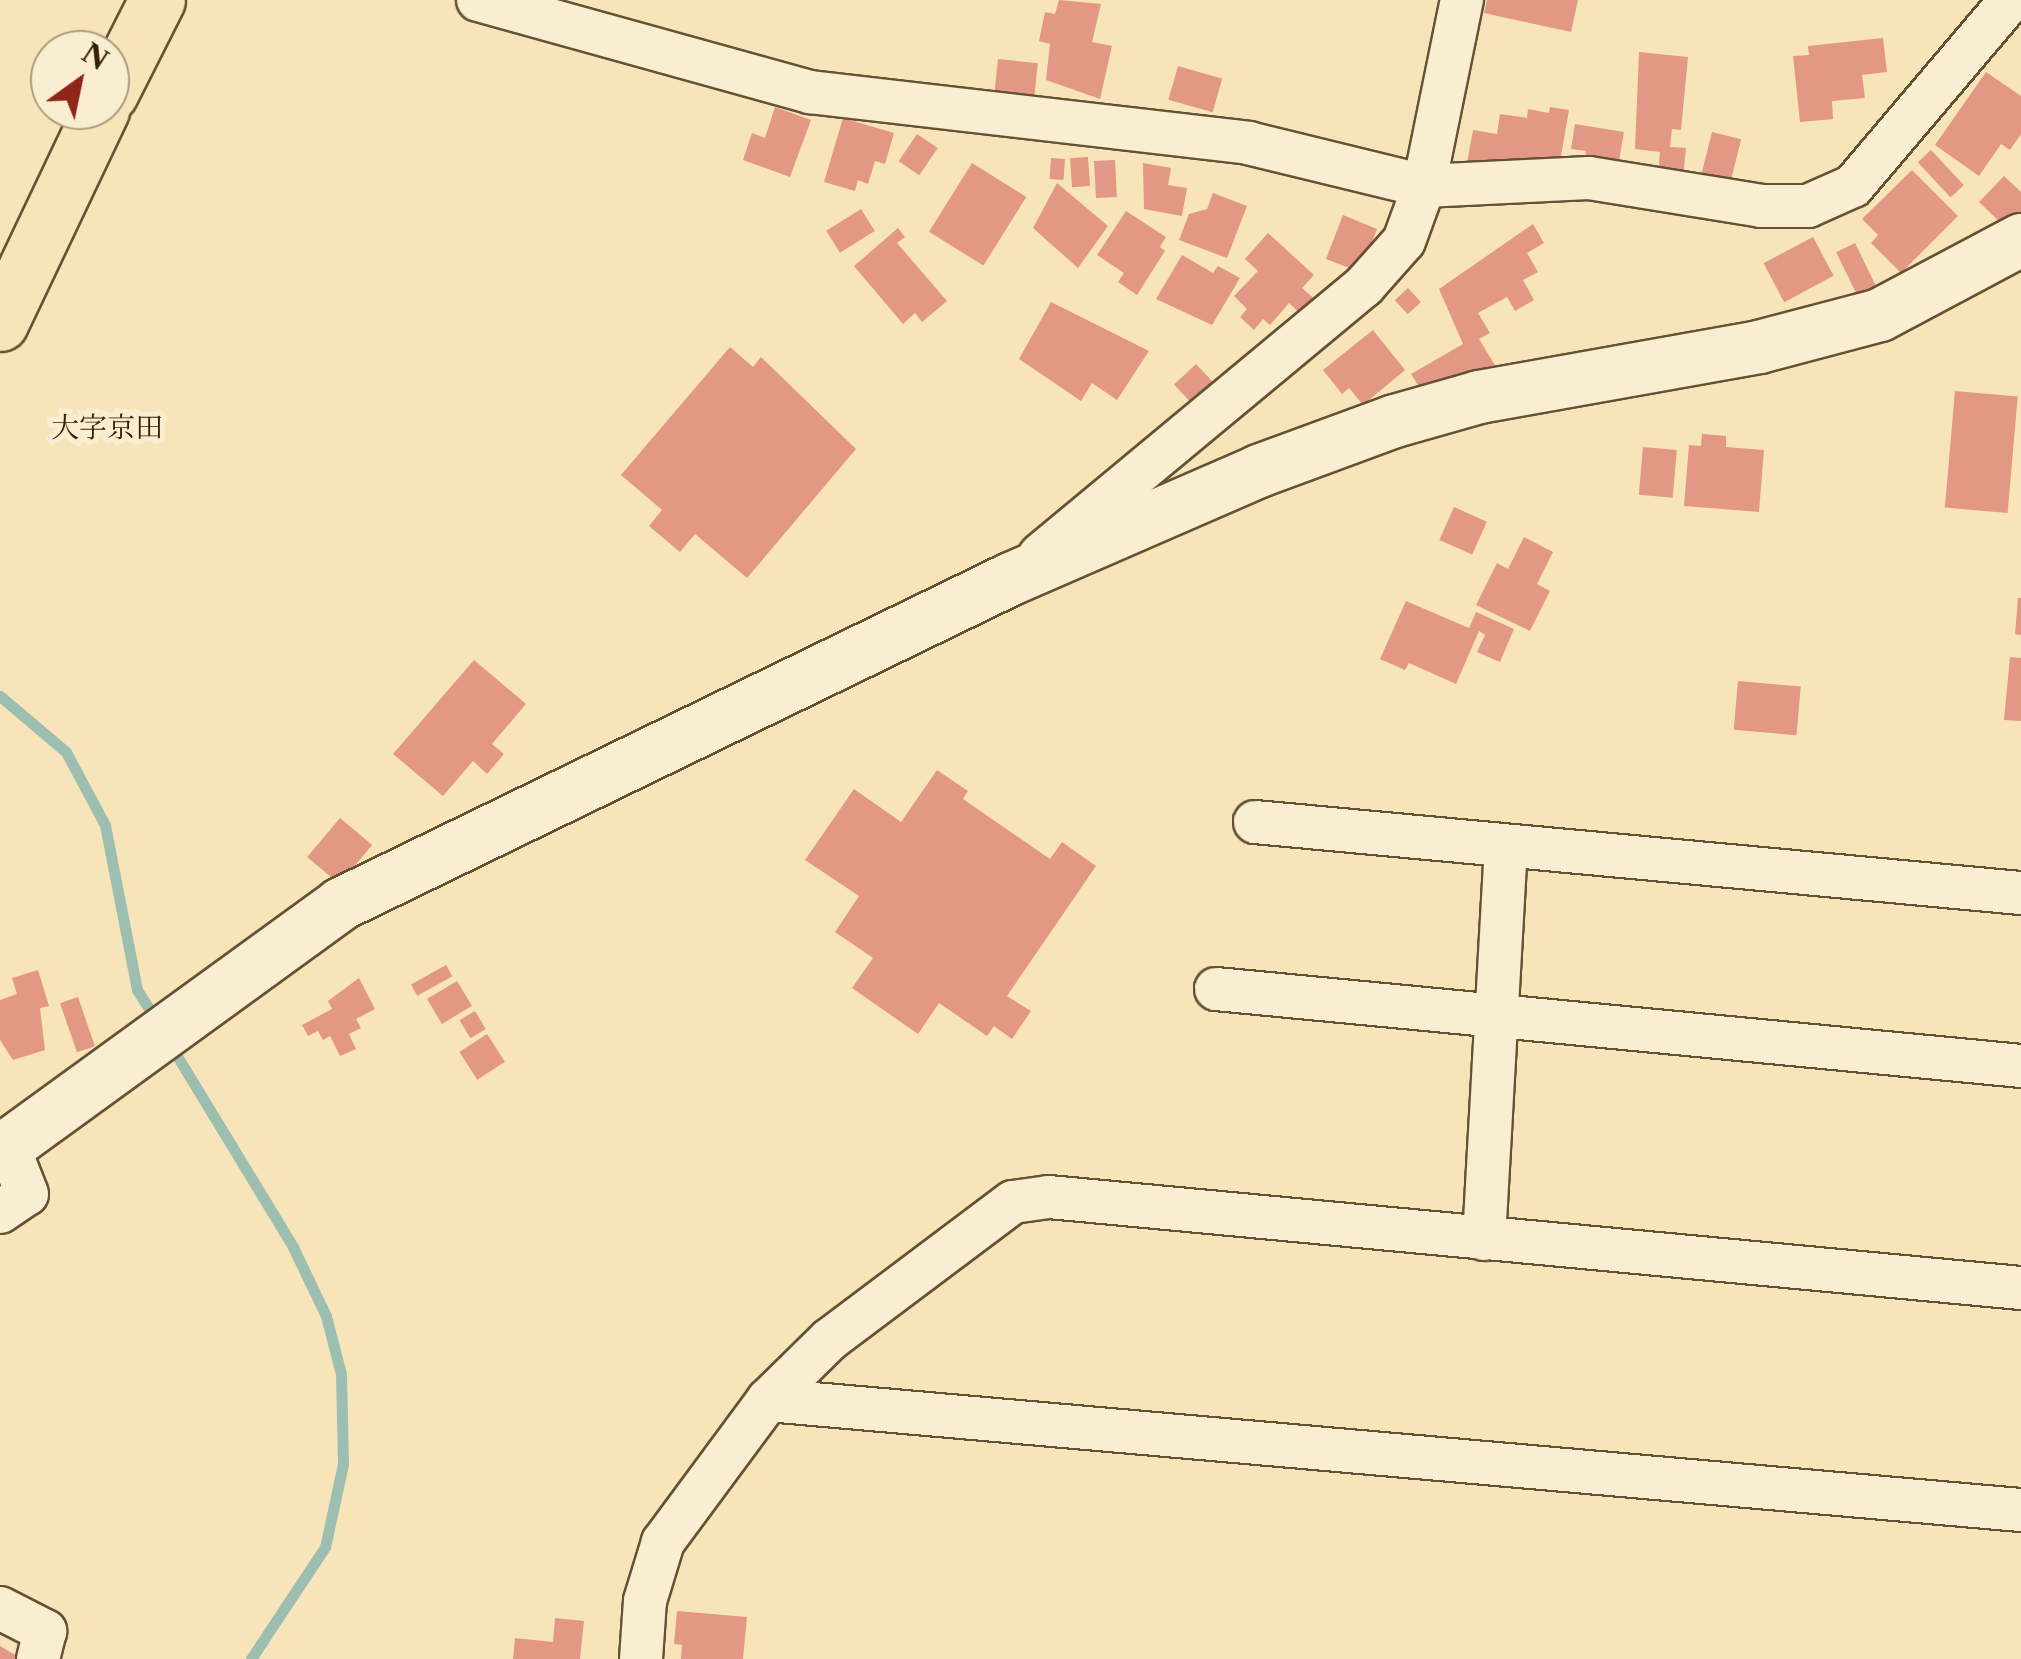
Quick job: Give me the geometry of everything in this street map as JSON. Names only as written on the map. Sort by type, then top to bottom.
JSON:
[{"type":"main road","points":[[130,53],[157,0]]},
{"type":"main road","points":[[0,323],[92,130]]},
{"type":"street","points":[[478,0],[810,92],[1248,142],[1424,186],[1589,178],[1761,206],[1808,206],[1853,186],[2011,0]]},
{"type":"street","points":[[1011,579],[1364,286],[1404,241],[1424,186],[1462,0]]},
{"type":"street","points":[[0,1212],[27,1194],[4,1150],[341,904],[1011,579],[1259,472],[1395,421],[1479,397],[1759,347],[1880,314],[2021,240]]},
{"type":"street","points":[[1255,822],[1506,849],[2021,893]]},
{"type":"street","points":[[1484,1239],[1506,849]]},
{"type":"street","points":[[1216,989],[2021,1066]]},
{"type":"street","points":[[641,1659],[644,1601],[663,1542],[768,1400],[829,1340],[1012,1202],[1049,1197],[2021,1288]]},
{"type":"street","points":[[768,1400],[2021,1510]]},
{"type":"street","points":[[0,1608],[45,1632],[38,1659]]},
{"type":"building","points":[[1059,0],[1101,4],[1092,42],[1112,46],[1100,99],[1046,80],[1050,44],[1039,41],[1045,12],[1055,14]]},
{"type":"building","points":[[1487,0],[1578,0],[1571,32],[1484,13]]},
{"type":"building","points":[[1883,38],[1887,72],[1862,75],[1865,98],[1832,101],[1833,119],[1800,122],[1793,56],[1809,55],[1808,46]]},
{"type":"building","points":[[1639,52],[1688,57],[1681,130],[1672,129],[1670,147],[1686,148],[1683,178],[1658,176],[1660,152],[1635,149]]},
{"type":"building","points":[[998,59],[1038,63],[1034,103],[994,99]]},
{"type":"building","points":[[1178,66],[1222,79],[1213,112],[1168,100]]},
{"type":"building","points":[[1986,72],[2021,96],[2021,134],[2010,150],[2001,144],[1979,176],[1935,145]]},
{"type":"building","points":[[775,107],[811,120],[790,177],[743,160],[752,133],[765,138]]},
{"type":"building","points":[[1550,107],[1569,110],[1557,179],[1467,163],[1473,130],[1497,134],[1500,114],[1527,118],[1528,109],[1549,113]]},
{"type":"building","points":[[843,118],[894,133],[885,164],[875,161],[868,184],[858,180],[855,191],[824,182]]},
{"type":"building","points":[[1575,124],[1624,132],[1616,178],[1583,172],[1586,151],[1571,149]]},
{"type":"building","points":[[1712,132],[1741,139],[1727,195],[1698,187]]},
{"type":"building","points":[[917,134],[938,148],[919,175],[899,161]]},
{"type":"building","points":[[1931,150],[1964,185],[1951,197],[1918,162]]},
{"type":"building","points":[[1088,157],[1090,186],[1072,187],[1070,158]]},
{"type":"building","points":[[1051,158],[1065,159],[1064,180],[1050,179]]},
{"type":"building","points":[[1115,160],[1117,197],[1096,198],[1094,161]]},
{"type":"building","points":[[972,163],[1026,197],[983,266],[929,232]]},
{"type":"building","points":[[1143,163],[1171,168],[1168,185],[1187,188],[1182,216],[1144,209]]},
{"type":"building","points":[[1912,170],[1958,216],[1901,273],[1871,243],[1878,235],[1862,219]]},
{"type":"building","points":[[2004,176],[2021,192],[2021,212],[2006,228],[1979,202]]},
{"type":"building","points":[[1057,183],[1108,226],[1078,268],[1033,228]]},
{"type":"building","points":[[1213,193],[1247,206],[1227,258],[1179,240],[1189,214],[1207,209]]},
{"type":"building","points":[[861,209],[875,231],[840,253],[826,231]]},
{"type":"building","points":[[1126,211],[1166,237],[1160,247],[1165,251],[1137,295],[1118,282],[1124,273],[1097,255]]},
{"type":"building","points":[[1343,215],[1377,229],[1364,263],[1355,260],[1352,269],[1326,259]]},
{"type":"building","points":[[1533,224],[1544,243],[1527,253],[1538,272],[1523,280],[1534,300],[1515,311],[1507,297],[1478,313],[1490,333],[1479,339],[1504,380],[1423,393],[1411,374],[1463,344],[1439,289]]},
{"type":"building","points":[[898,228],[905,237],[897,243],[947,301],[922,322],[915,313],[903,324],[854,266]]},
{"type":"building","points":[[1268,233],[1314,275],[1302,288],[1319,303],[1305,318],[1289,303],[1270,325],[1263,319],[1254,330],[1240,317],[1247,309],[1234,296],[1258,271],[1245,259]]},
{"type":"building","points":[[1813,237],[1834,276],[1784,302],[1764,263]]},
{"type":"building","points":[[1855,243],[1878,291],[1859,300],[1836,252]]},
{"type":"building","points":[[1182,255],[1213,273],[1218,266],[1240,278],[1212,325],[1156,299]]},
{"type":"building","points":[[1408,288],[1421,302],[1408,314],[1395,300]]},
{"type":"building","points":[[1051,302],[1149,351],[1117,400],[1092,383],[1081,401],[1019,359]]},
{"type":"building","points":[[1373,330],[1405,370],[1363,405],[1349,388],[1342,394],[1323,370]]},
{"type":"building","points":[[730,347],[753,367],[761,357],[856,449],[747,578],[695,534],[680,552],[649,526],[662,510],[621,475]]},
{"type":"building","points":[[1196,364],[1220,390],[1198,410],[1174,384]]},
{"type":"building","points":[[1955,391],[2018,396],[2008,513],[1945,508]]},
{"type":"building","points":[[1702,434],[1726,436],[1726,447],[1764,450],[1759,512],[1684,506],[1689,445],[1701,446]]},
{"type":"building","points":[[1643,447],[1677,450],[1673,498],[1639,495]]},
{"type":"building","points":[[1454,507],[1487,522],[1472,555],[1439,540]]},
{"type":"building","points":[[1524,537],[1553,552],[1537,584],[1550,591],[1530,631],[1476,605],[1497,563],[1508,569]]},
{"type":"building","points":[[2021,598],[2021,635],[2015,634]]},
{"type":"building","points":[[1406,601],[1469,628],[1476,612],[1514,629],[1500,662],[1477,652],[1485,635],[1479,631],[1456,684],[1409,663],[1405,670],[1380,659]]},
{"type":"building","points":[[2010,657],[2021,658],[2021,721],[2004,720]]},
{"type":"building","points":[[474,660],[526,704],[492,744],[504,754],[487,774],[473,761],[443,796],[393,754]]},
{"type":"building","points":[[1738,681],[1801,686],[1796,735],[1734,730]]},
{"type":"building","points":[[937,770],[968,791],[963,799],[1050,859],[1062,842],[1096,866],[1007,996],[1031,1011],[1012,1039],[994,1026],[987,1036],[939,1003],[918,1034],[852,988],[873,958],[835,932],[859,896],[805,860],[854,789],[901,822]]},
{"type":"building","points":[[340,818],[372,845],[339,884],[307,857]]},
{"type":"building","points":[[446,965],[452,976],[417,996],[411,984]]},
{"type":"building","points":[[38,970],[49,1006],[40,1008],[45,1050],[13,1060],[0,1040],[0,1000],[17,994],[12,978]]},
{"type":"building","points":[[359,978],[375,1009],[356,1019],[361,1028],[349,1034],[356,1049],[340,1056],[330,1036],[323,1040],[318,1031],[308,1036],[302,1025],[332,1009],[328,1001]]},
{"type":"building","points":[[457,981],[472,1006],[442,1024],[427,999]]},
{"type":"building","points":[[78,997],[95,1046],[77,1052],[60,1003]]},
{"type":"building","points":[[475,1011],[486,1029],[470,1038],[460,1020]]},
{"type":"building","points":[[487,1034],[505,1062],[477,1080],[459,1052]]},
{"type":"building","points":[[677,1611],[747,1617],[743,1659],[681,1659],[682,1645],[674,1644]]},
{"type":"building","points":[[555,1618],[584,1621],[580,1659],[513,1659],[515,1638],[553,1642]]},
{"type":"building","points":[[0,1646],[22,1659],[0,1659]]},
{"type":"waterway","points":[[0,696],[66,752],[105,825],[137,990],[157,1021]]},
{"type":"waterway","points":[[171,1046],[293,1247],[326,1316],[341,1374],[343,1464],[325,1547],[251,1659]]},
{"type":"district","name":"大字京田","points":[[107,427]]}]
